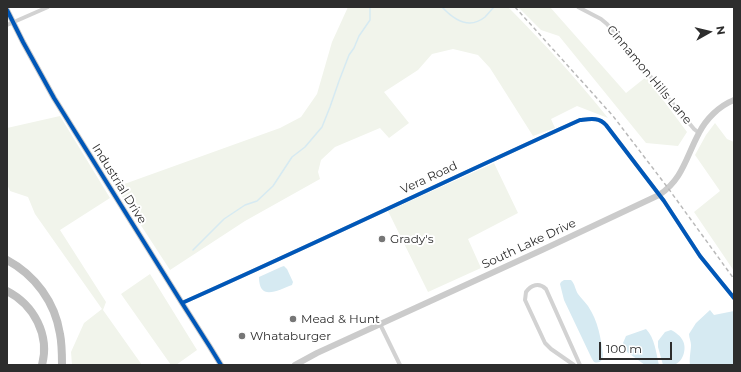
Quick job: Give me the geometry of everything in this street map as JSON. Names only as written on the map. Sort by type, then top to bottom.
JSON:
[{"type":"highway","points":[[7,260],[30,276],[48,299],[58,324],[61,341],[62,365]]},
{"type":"highway","points":[[7,291],[28,307],[37,321],[44,344],[42,365]]},
{"type":"main road","name":"Industrial Drive","points":[[7,10],[10,24],[54,98],[221,365]]},
{"type":"main road","name":"South Lake Drive","points":[[295,365],[659,195],[672,184],[680,174],[699,133],[711,116],[724,105],[734,100]]},
{"type":"street","points":[[10,24],[48,7]]},
{"type":"street","name":"Cinnamon Hills Lane","points":[[578,7],[601,19],[607,24],[694,129],[699,133]]},
{"type":"street","name":"Vera Road","points":[[182,303],[580,120],[594,119],[603,122],[659,195],[700,256],[734,298]]},
{"type":"street","points":[[574,365],[545,343],[525,300],[526,292],[531,286],[539,285],[546,289],[580,365]]},
{"type":"street","points":[[380,324],[400,365]]},
{"type":"shaded area","points":[[348,7],[508,7],[560,61],[608,118],[577,106],[551,119],[555,128],[533,136],[490,68],[478,55],[453,49],[432,54],[418,70],[384,92],[409,123],[389,138],[380,128],[335,147],[321,160],[318,172],[320,179],[245,221],[170,270],[116,187],[280,128],[301,117],[317,94],[332,42]]},
{"type":"shaded area","points":[[518,7],[550,7],[626,93],[646,77],[687,132],[678,146],[646,143],[559,36],[541,30]]},
{"type":"shaded area","points":[[60,116],[110,198],[60,230],[106,302],[103,310],[142,365],[72,365],[71,352],[84,323],[102,309],[35,214],[28,197],[10,191],[7,184],[7,128]]},
{"type":"shaded area","points":[[715,123],[727,139],[734,142],[734,271],[694,212],[720,191],[695,155],[706,135]]},
{"type":"shaded area","points":[[494,163],[518,213],[468,239],[481,268],[428,292],[388,211]]},
{"type":"shaded area","points":[[284,266],[293,282],[292,285],[270,292],[262,290],[259,277]]},
{"type":"shaded area","points":[[150,274],[197,350],[176,365],[171,365],[121,294]]},
{"type":"shaded area","points":[[564,280],[571,280],[578,294],[588,306],[597,324],[603,355],[602,360],[599,362],[594,362],[592,359],[564,300],[560,284]]},
{"type":"shaded area","points":[[710,310],[714,315],[734,311],[734,365],[690,365],[691,345],[689,334],[696,323]]},
{"type":"shaded area","points":[[646,329],[653,341],[659,365],[645,365],[627,352],[623,343],[626,336]]},
{"type":"shaded area","points":[[671,330],[678,334],[682,339],[685,348],[682,359],[679,362],[671,365],[663,365],[658,347],[658,341],[665,332]]},
{"type":"waterway","points":[[193,250],[224,219],[245,205],[257,201],[273,186],[292,157],[305,147],[322,127],[349,55],[359,36],[370,20],[370,7]]},
{"type":"waterway","points":[[442,7],[452,16],[462,22],[468,23],[479,21],[494,7]]},
{"type":"railway","points":[[515,7],[613,116],[668,188],[734,279]]},
{"type":"cycle path","points":[[7,10],[54,98],[221,365]]},
{"type":"cycle path","points":[[182,303],[580,120],[591,119],[603,122],[606,125],[664,201],[700,256],[734,298]]},
{"type":"place","name":"Grady's","points":[[382,239]]},
{"type":"place","name":"Mead & Hunt","points":[[293,319]]},
{"type":"place","name":"Whataburger","points":[[242,336]]}]
